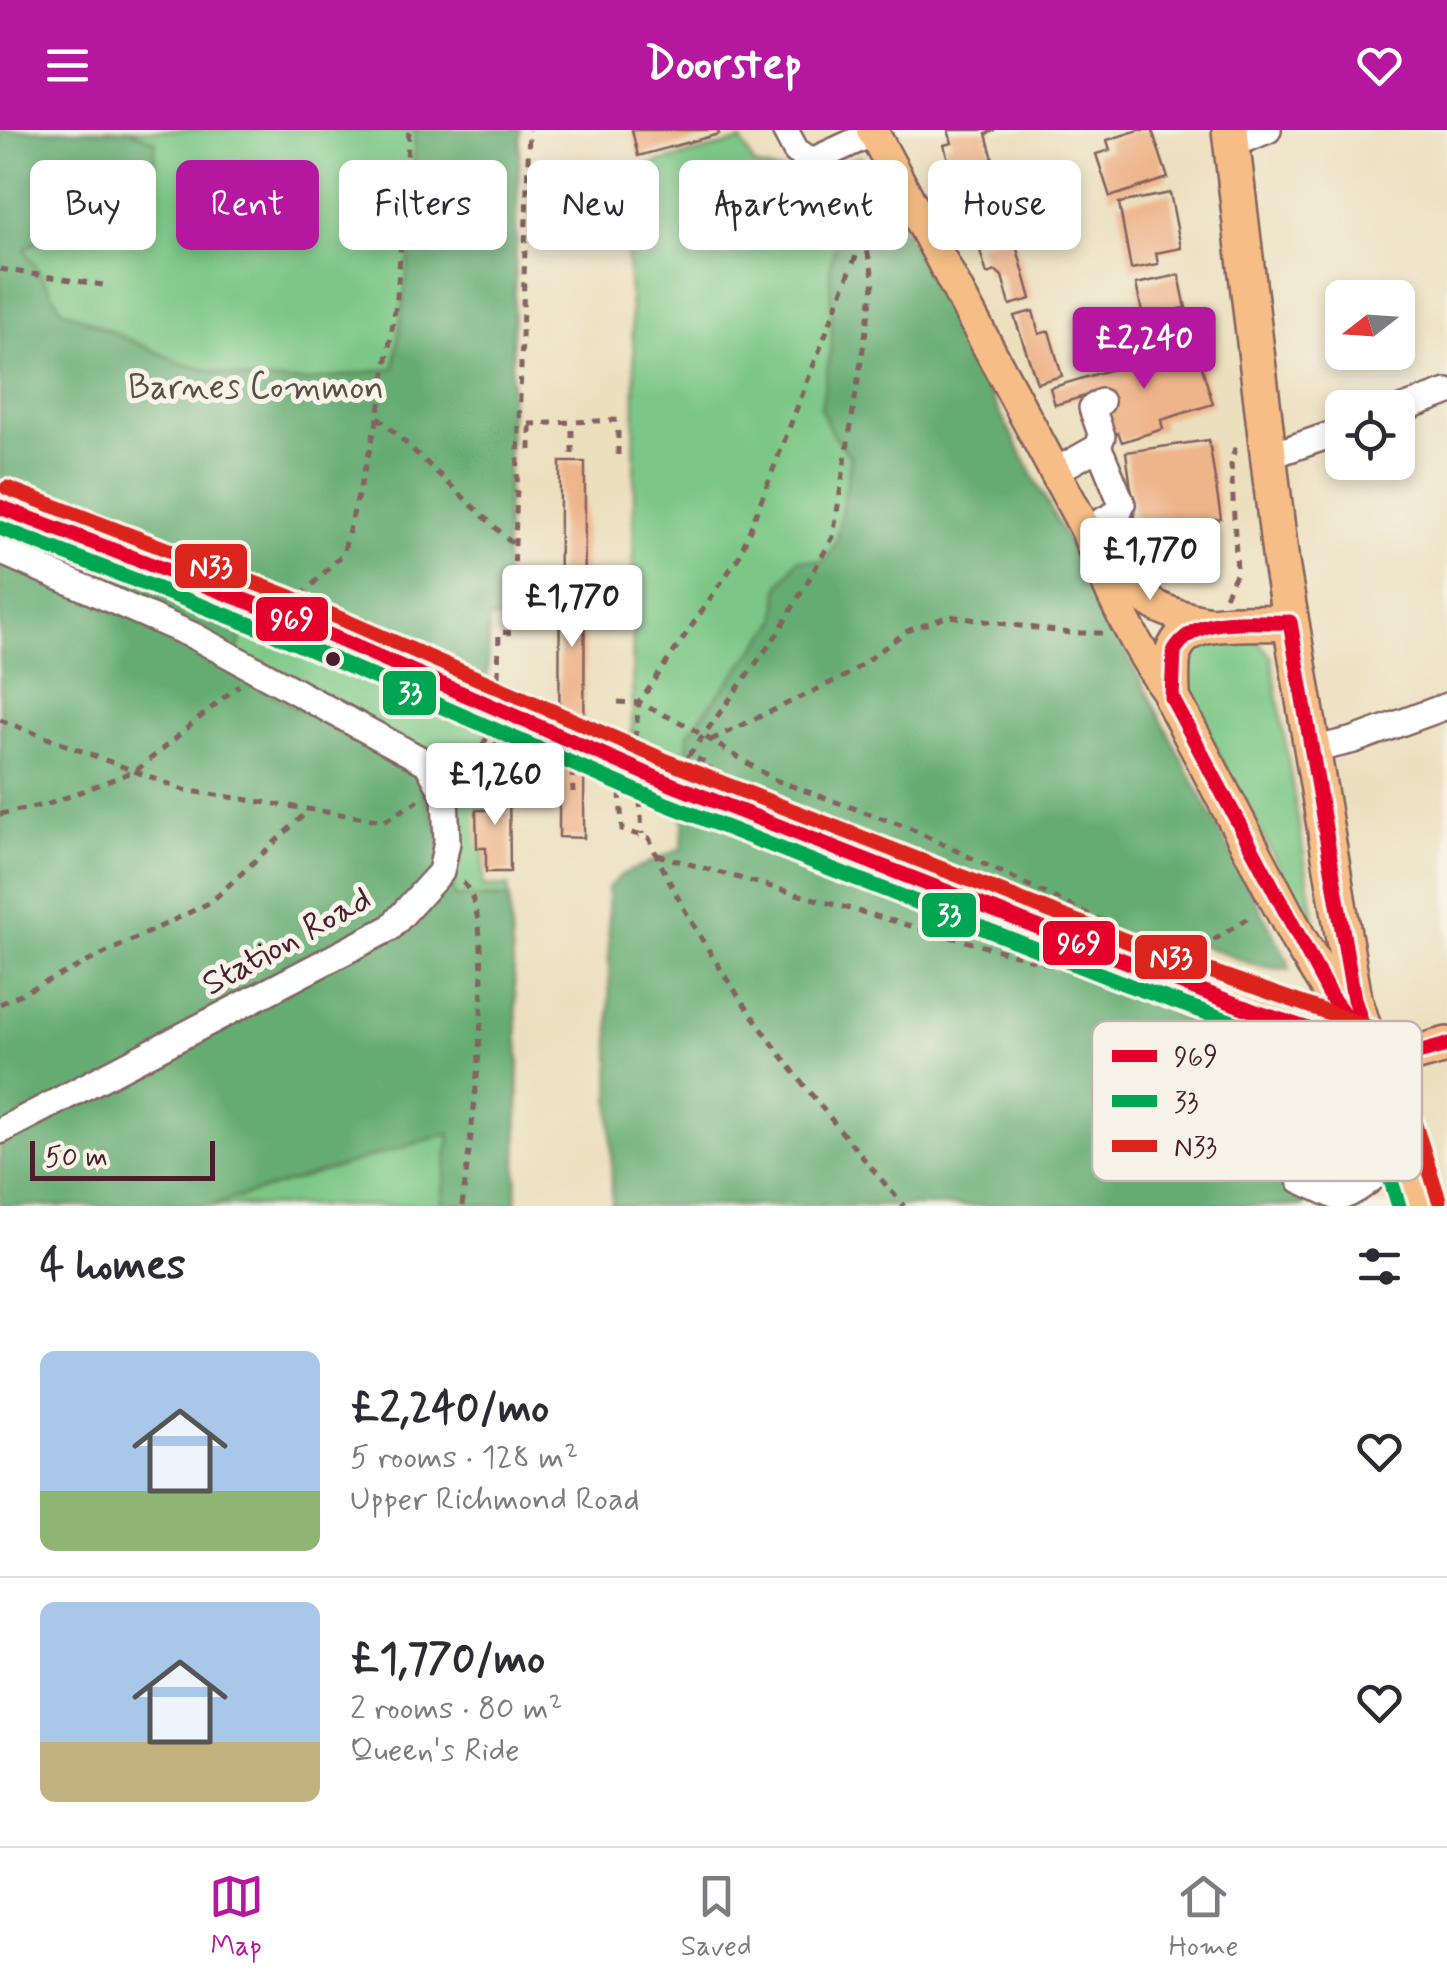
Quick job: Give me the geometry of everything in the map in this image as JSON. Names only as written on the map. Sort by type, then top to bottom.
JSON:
[{"type":"highway","points":[[1231,137],[1290,622],[1361,1021]]},
{"type":"highway","points":[[1290,622],[1216,611],[1176,645],[1172,698],[1322,983],[1349,1021]]},
{"type":"highway","points":[[1422,1052],[1447,1045]]},
{"type":"highway","points":[[1412,1181],[1420,1206]]},
{"type":"main road","points":[[875,136],[1086,530],[1119,608],[1172,698]]},
{"type":"main road","points":[[0,507],[214,587],[490,718],[1282,1021]]},
{"type":"main road","points":[[1086,530],[1141,598],[1166,614],[1216,611]]},
{"type":"street","points":[[785,130],[796,151],[812,160],[875,136]]},
{"type":"street","points":[[1231,137],[1268,130]]},
{"type":"street","points":[[1415,404],[1447,392]]},
{"type":"street","points":[[1054,472],[1096,450],[1102,436],[1092,408],[1101,402]]},
{"type":"street","points":[[1269,456],[1325,437]]},
{"type":"street","points":[[1086,530],[1119,512],[1122,504],[1096,450]]},
{"type":"street","points":[[0,552],[194,636],[427,763],[442,789],[447,842],[441,872]]},
{"type":"street","points":[[1312,750],[1354,740],[1447,706]]},
{"type":"street","name":"Station Road","points":[[0,1131],[390,928],[441,872]]},
{"type":"street","points":[[1302,1181],[1350,1200],[1372,1181]]},
{"type":"path","points":[[292,606],[343,554],[378,417],[397,297],[409,130]]},
{"type":"path","points":[[498,676],[499,632],[512,633],[529,130]]},
{"type":"path","points":[[633,736],[639,703],[740,555],[858,250]]},
{"type":"path","points":[[711,765],[689,754],[778,633],[833,536],[874,280],[867,250]]},
{"type":"path","points":[[0,269],[109,286]]},
{"type":"path","points":[[378,417],[515,546]]},
{"type":"path","points":[[572,421],[572,454]]},
{"type":"path","points":[[530,457],[530,425],[572,421],[618,422],[618,455]]},
{"type":"path","points":[[1216,611],[1237,572],[1231,462],[1238,434]]},
{"type":"path","points":[[710,740],[849,674],[907,632],[949,616],[1070,633],[1113,630]]},
{"type":"path","points":[[0,814],[49,804],[137,770],[256,672]]},
{"type":"path","points":[[618,702],[639,703],[702,735],[775,780],[909,828],[1115,927]]},
{"type":"path","points":[[481,776],[475,759],[490,718]]},
{"type":"path","points":[[0,720],[184,790],[386,821],[442,789],[481,776],[507,778],[509,738]]},
{"type":"path","points":[[481,776],[496,762],[496,744],[516,747]]},
{"type":"path","points":[[572,768],[572,792]]},
{"type":"path","points":[[620,792],[622,830],[642,834]]},
{"type":"path","points":[[640,797],[642,834],[700,935],[830,1120],[904,1206]]},
{"type":"path","points":[[0,1004],[212,902],[309,810]]},
{"type":"path","points":[[656,855],[1053,965]]},
{"type":"path","points":[[441,872],[466,884],[478,912],[481,1056],[462,1206]]},
{"type":"path","points":[[1200,950],[1261,910]]},
{"type":"green space","name":"Barnes Common","points":[[0,130],[520,130],[503,620],[489,619],[483,887],[508,886],[519,1059],[516,1206],[0,1206]]},
{"type":"green space","name":"Barnes Common","points":[[0,130],[129,130],[156,141],[154,160],[30,160],[30,246],[25,249],[62,309],[183,364],[254,381],[307,381],[394,368],[410,250],[507,250],[507,160],[414,160],[415,130],[520,130],[503,620],[489,618],[487,685],[253,587],[232,673],[417,773],[453,875],[454,897],[509,898],[519,1059],[516,1206],[441,1206],[450,1133],[210,1206],[0,1206]]},
{"type":"green space","points":[[741,141],[752,160],[679,160],[679,250],[908,250],[908,245],[1289,970],[1257,965],[632,740],[635,372],[627,250],[659,250],[659,162]]},
{"type":"green space","points":[[908,238],[1289,963],[1289,970],[1257,966],[1186,939],[1161,1008],[1186,1021],[1092,1021],[1092,1181],[1295,1181],[1304,1206],[612,1206],[608,888],[621,875],[682,848],[688,733],[777,621],[779,587],[798,559],[824,562],[836,543],[851,458],[829,428],[821,408],[832,341],[830,265],[834,250],[908,250]]},
{"type":"green space","points":[[1222,637],[1257,640],[1271,656],[1315,923],[1312,928],[1188,698],[1184,662],[1201,645]]},
{"type":"building","points":[[632,130],[718,130],[719,134],[638,156]]},
{"type":"building","points":[[948,130],[995,130],[986,134],[993,159],[948,160],[944,145],[952,143]]},
{"type":"building","points":[[1152,130],[1168,178],[1110,197],[1096,154],[1110,150],[1107,140]]},
{"type":"building","points":[[1170,193],[1181,248],[1156,253],[1158,264],[1131,269],[1119,203]]},
{"type":"building","points":[[980,250],[1017,250],[1031,299],[1010,305],[1002,276],[996,271],[987,274]]},
{"type":"building","points":[[1179,275],[1186,308],[1179,309],[1183,325],[1137,335],[1134,318],[1143,317],[1136,284]]},
{"type":"building","points":[[1033,311],[1039,334],[1049,331],[1062,376],[1037,383],[1014,316]]},
{"type":"building","points":[[1195,344],[1213,404],[1161,420],[1163,429],[1122,442],[1118,433],[1111,436],[1098,392],[1055,405],[1050,388]]},
{"type":"building","points":[[1209,440],[1221,519],[1137,532],[1126,452]]},
{"type":"building","points":[[560,462],[585,462],[584,838],[559,837]]},
{"type":"building","points":[[509,782],[510,872],[486,872],[486,848],[477,848],[476,810],[486,810],[485,783]]},
{"type":"transit line","name":"N33","points":[[7,488],[291,597],[676,765],[1142,947],[1352,1021]]},
{"type":"transit line","name":"969","points":[[0,507],[283,615],[668,783],[1284,1021]]},
{"type":"transit line","name":"33","points":[[0,528],[275,634],[661,802],[1128,985],[1230,1021]]},
{"type":"transit line","name":"969","points":[[1290,622],[1354,999],[1361,1021]]},
{"type":"transit line","name":"969","points":[[1290,622],[1226,623],[1196,630],[1174,651],[1172,698],[1331,997],[1349,1021]]},
{"type":"transit line","name":"969","points":[[1422,1052],[1447,1045]]},
{"type":"transit line","name":"N33","points":[[1422,1147],[1439,1200]]},
{"type":"transit line","name":"33","points":[[1391,1181],[1399,1206]]}]
